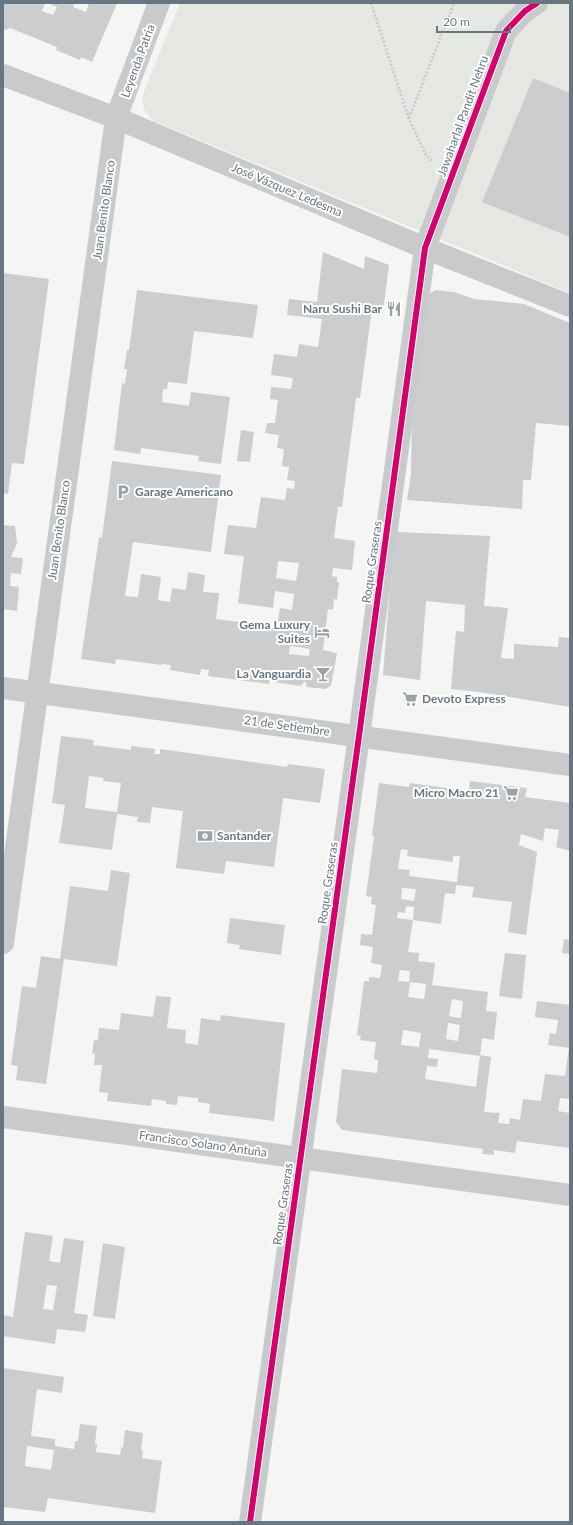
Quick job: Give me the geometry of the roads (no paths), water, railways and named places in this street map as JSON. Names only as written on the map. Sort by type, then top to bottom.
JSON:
[{"type":"street","name":"Leyenda Patria","points":[[116,118],[159,3]]},
{"type":"street","name":"Jawaharlal Pandit Nehru","points":[[426,248],[506,31],[525,11],[537,3]]},
{"type":"street","name":"José Vázquez Ledesma","points":[[3,75],[116,118],[426,248],[570,306]]},
{"type":"street","name":"Juan Benito Blanco","points":[[3,943],[36,693],[116,118]]},
{"type":"street","name":"Roque Graseras","points":[[250,1522],[426,248]]},
{"type":"street","name":"21 de Setiembre","points":[[3,688],[570,765]]},
{"type":"street","name":"Francisco Solano Antuña","points":[[3,1117],[570,1195]]},
{"type":"place","name":"Naru Sushi Bar","points":[[394,309]]},
{"type":"place","name":"Garage Americano","points":[[123,492]]},
{"type":"place","name":"Gema Luxury Suites","points":[[322,632]]},
{"type":"place","name":"La Vanguardia","points":[[323,674]]},
{"type":"place","name":"Devoto Express","points":[[410,699]]},
{"type":"place","name":"Micro Macro 21","points":[[511,793]]},
{"type":"place","name":"Santander","points":[[205,836]]}]
